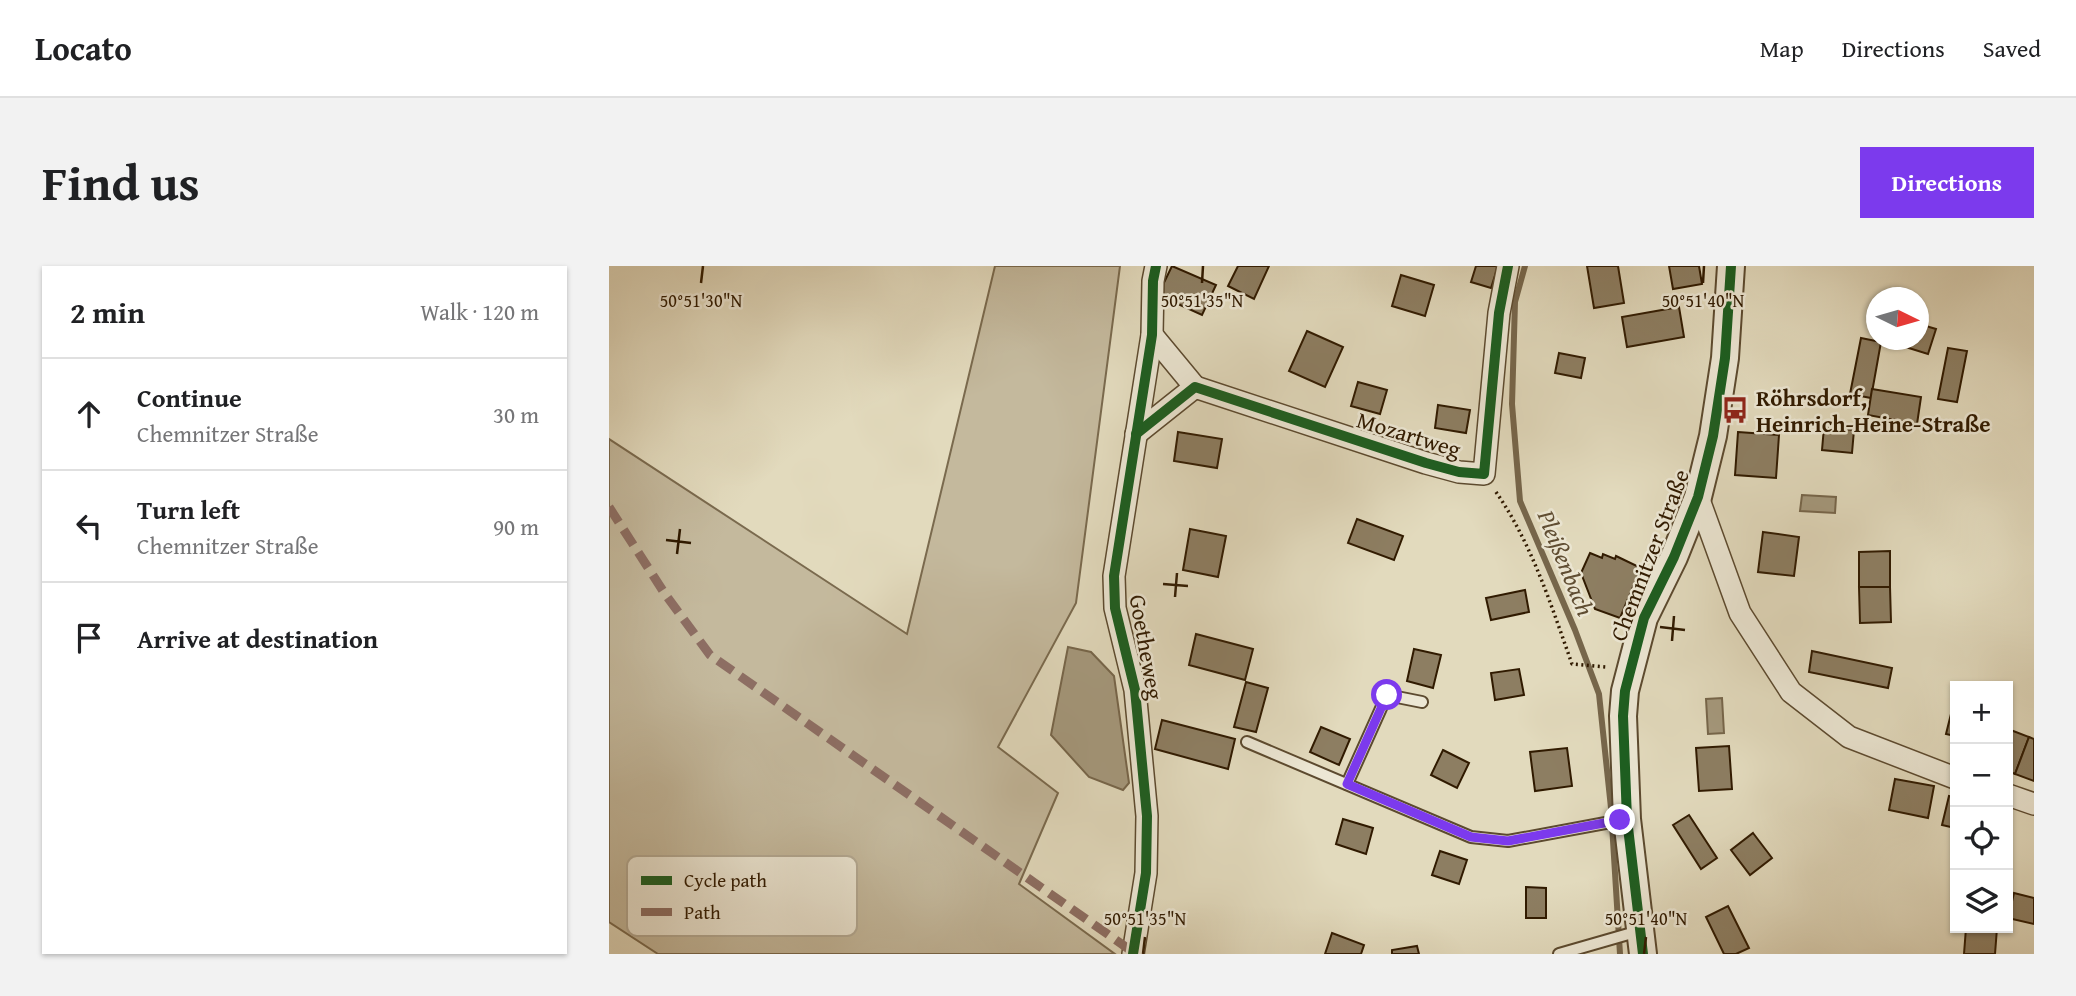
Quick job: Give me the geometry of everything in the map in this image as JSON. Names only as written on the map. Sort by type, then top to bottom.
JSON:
[{"type":"street","name":"Goetheweg","points":[[1134,953],[1146,873],[1147,816],[1135,690],[1115,608],[1114,576],[1151,335],[1156,266]]},
{"type":"street","name":"Mozartweg","points":[[1195,387],[1426,463],[1459,472],[1484,474],[1499,313],[1508,266]]},
{"type":"street","name":"Chemnitzer Straße","points":[[1636,940],[1617,820],[1625,691],[1644,618],[1674,558],[1698,497],[1713,436],[1725,358],[1731,266]]},
{"type":"street","points":[[1136,434],[1195,387],[1151,335]]},
{"type":"street","points":[[1698,497],[1740,613],[1791,692],[1849,737],[1950,776]]},
{"type":"street","points":[[2013,798],[2034,804]]},
{"type":"lane","points":[[1347,784],[1387,695],[1422,702]]},
{"type":"lane","points":[[1247,741],[1471,837],[1508,841],[1617,820]]},
{"type":"lane","name":"Chemnitzer Straße","points":[[1559,954],[1602,940],[1636,940]]},
{"type":"path","points":[[1484,474],[1510,512],[1541,578],[1572,664],[1606,667]]},
{"type":"shaded area","points":[[995,266],[1120,266],[1076,603],[998,747],[1058,793],[1019,884],[1115,954],[658,954],[630,936],[857,936],[857,856],[627,856],[627,934],[609,922],[609,439],[907,634]]},
{"type":"shaded area","points":[[1802,495],[1836,497],[1835,513],[1800,511]]},
{"type":"shaded area","points":[[1068,647],[1091,652],[1114,676],[1129,783],[1123,790],[1089,777],[1051,735]]},
{"type":"shaded area","points":[[1722,698],[1724,733],[1708,734],[1706,699]]},
{"type":"building","points":[[1172,266],[1216,285],[1202,315],[1158,295]]},
{"type":"building","points":[[1238,266],[1269,266],[1254,299],[1228,286]]},
{"type":"building","points":[[1476,266],[1498,266],[1491,288],[1471,282]]},
{"type":"building","points":[[1587,266],[1618,266],[1624,303],[1594,308]]},
{"type":"building","points":[[1669,266],[1699,266],[1702,284],[1673,289]]},
{"type":"building","points":[[1401,275],[1434,285],[1425,316],[1392,306]]},
{"type":"building","points":[[1679,307],[1684,337],[1627,347],[1622,317]]},
{"type":"building","points":[[1929,327],[1936,329],[1928,354],[1915,350],[1929,350]]},
{"type":"building","points":[[1307,331],[1343,347],[1325,387],[1289,371]]},
{"type":"building","points":[[1861,338],[1866,339],[1866,350],[1880,350],[1871,398],[1850,394]]},
{"type":"building","points":[[1948,348],[1967,351],[1957,402],[1938,399]]},
{"type":"building","points":[[1559,353],[1585,358],[1581,378],[1555,373]]},
{"type":"building","points":[[1358,382],[1387,390],[1380,414],[1351,406]]},
{"type":"building","points":[[1872,389],[1921,397],[1917,424],[1868,415]]},
{"type":"building","points":[[1438,405],[1470,410],[1466,433],[1435,428]]},
{"type":"building","points":[[1824,427],[1854,430],[1852,453],[1822,450]]},
{"type":"building","points":[[1178,432],[1222,439],[1217,468],[1174,461]]},
{"type":"building","points":[[1738,432],[1779,435],[1776,478],[1735,475]]},
{"type":"building","points":[[1357,519],[1403,536],[1394,560],[1348,543]]},
{"type":"building","points":[[1190,529],[1226,536],[1218,577],[1183,570]]},
{"type":"building","points":[[1763,532],[1799,537],[1794,576],[1758,572]]},
{"type":"building","points":[[1890,551],[1890,587],[1859,587],[1859,552]]},
{"type":"building","points":[[1590,553],[1602,558],[1603,554],[1615,559],[1616,556],[1641,568],[1620,618],[1595,609],[1581,573]]},
{"type":"building","points":[[1859,587],[1890,587],[1891,622],[1860,623]]},
{"type":"building","points":[[1525,590],[1529,612],[1491,620],[1486,598]]},
{"type":"building","points":[[1196,634],[1253,649],[1245,680],[1189,665]]},
{"type":"building","points":[[1414,649],[1441,655],[1433,688],[1407,681]]},
{"type":"building","points":[[1812,651],[1892,668],[1888,688],[1809,672]]},
{"type":"building","points":[[1519,669],[1524,695],[1495,700],[1491,673]]},
{"type":"building","points":[[1246,682],[1268,688],[1256,732],[1234,727]]},
{"type":"building","points":[[1950,718],[1950,735],[1946,734]]},
{"type":"building","points":[[1162,720],[1235,739],[1228,769],[1155,749]]},
{"type":"building","points":[[1321,727],[1350,739],[1339,765],[1310,752]]},
{"type":"building","points":[[2013,731],[2029,737],[2015,774],[2013,773]]},
{"type":"building","points":[[2029,737],[2034,739],[2034,781],[2015,774]]},
{"type":"building","points":[[1729,746],[1732,789],[1699,791],[1696,748]]},
{"type":"building","points":[[1567,748],[1572,786],[1535,791],[1530,752]]},
{"type":"building","points":[[1443,750],[1469,763],[1457,788],[1431,775]]},
{"type":"building","points":[[1895,779],[1934,786],[1928,818],[1889,810]]},
{"type":"building","points":[[1949,796],[1950,796],[1950,827],[1942,825]]},
{"type":"building","points":[[1689,815],[1717,858],[1701,869],[1673,825]]},
{"type":"building","points":[[1343,819],[1373,828],[1366,854],[1336,844]]},
{"type":"building","points":[[1753,833],[1772,858],[1750,875],[1731,850]]},
{"type":"building","points":[[1440,851],[1467,860],[1459,884],[1432,875]]},
{"type":"building","points":[[1526,887],[1546,888],[1546,918],[1526,918]]},
{"type":"building","points":[[2014,893],[2034,898],[2034,924],[2013,919]]},
{"type":"building","points":[[1728,906],[1749,948],[1736,954],[1724,954],[1706,917]]},
{"type":"building","points":[[1332,933],[1364,945],[1361,954],[1325,954]]},
{"type":"building","points":[[1966,933],[1997,933],[1995,954],[1964,954]]},
{"type":"building","points":[[1417,946],[1419,954],[1392,954],[1392,950]]},
{"type":"waterway","name":"Pleißenbach","points":[[1525,266],[1515,302],[1512,404],[1520,501],[1599,694],[1611,808],[1620,954]]},
{"type":"marked path","points":[[609,507],[665,594],[710,655],[1133,952]]},
{"type":"cycle path","points":[[1133,954],[1146,873],[1147,816],[1135,690],[1115,608],[1114,576],[1152,335],[1153,281],[1156,266]]},
{"type":"cycle path","points":[[1136,434],[1195,387],[1426,463],[1459,472],[1484,474],[1499,313],[1508,266]]},
{"type":"cycle path","points":[[1643,954],[1627,819],[1623,716],[1625,691],[1644,618],[1674,557],[1698,497],[1713,436],[1725,358],[1731,266]]},
{"type":"place","name":"Röhrsdorf, Heinrich-Heine-Straße","points":[[1735,410]]},
{"type":"route","points":[[1387,695],[1347,784],[1471,837],[1508,841],[1620,820]]}]
